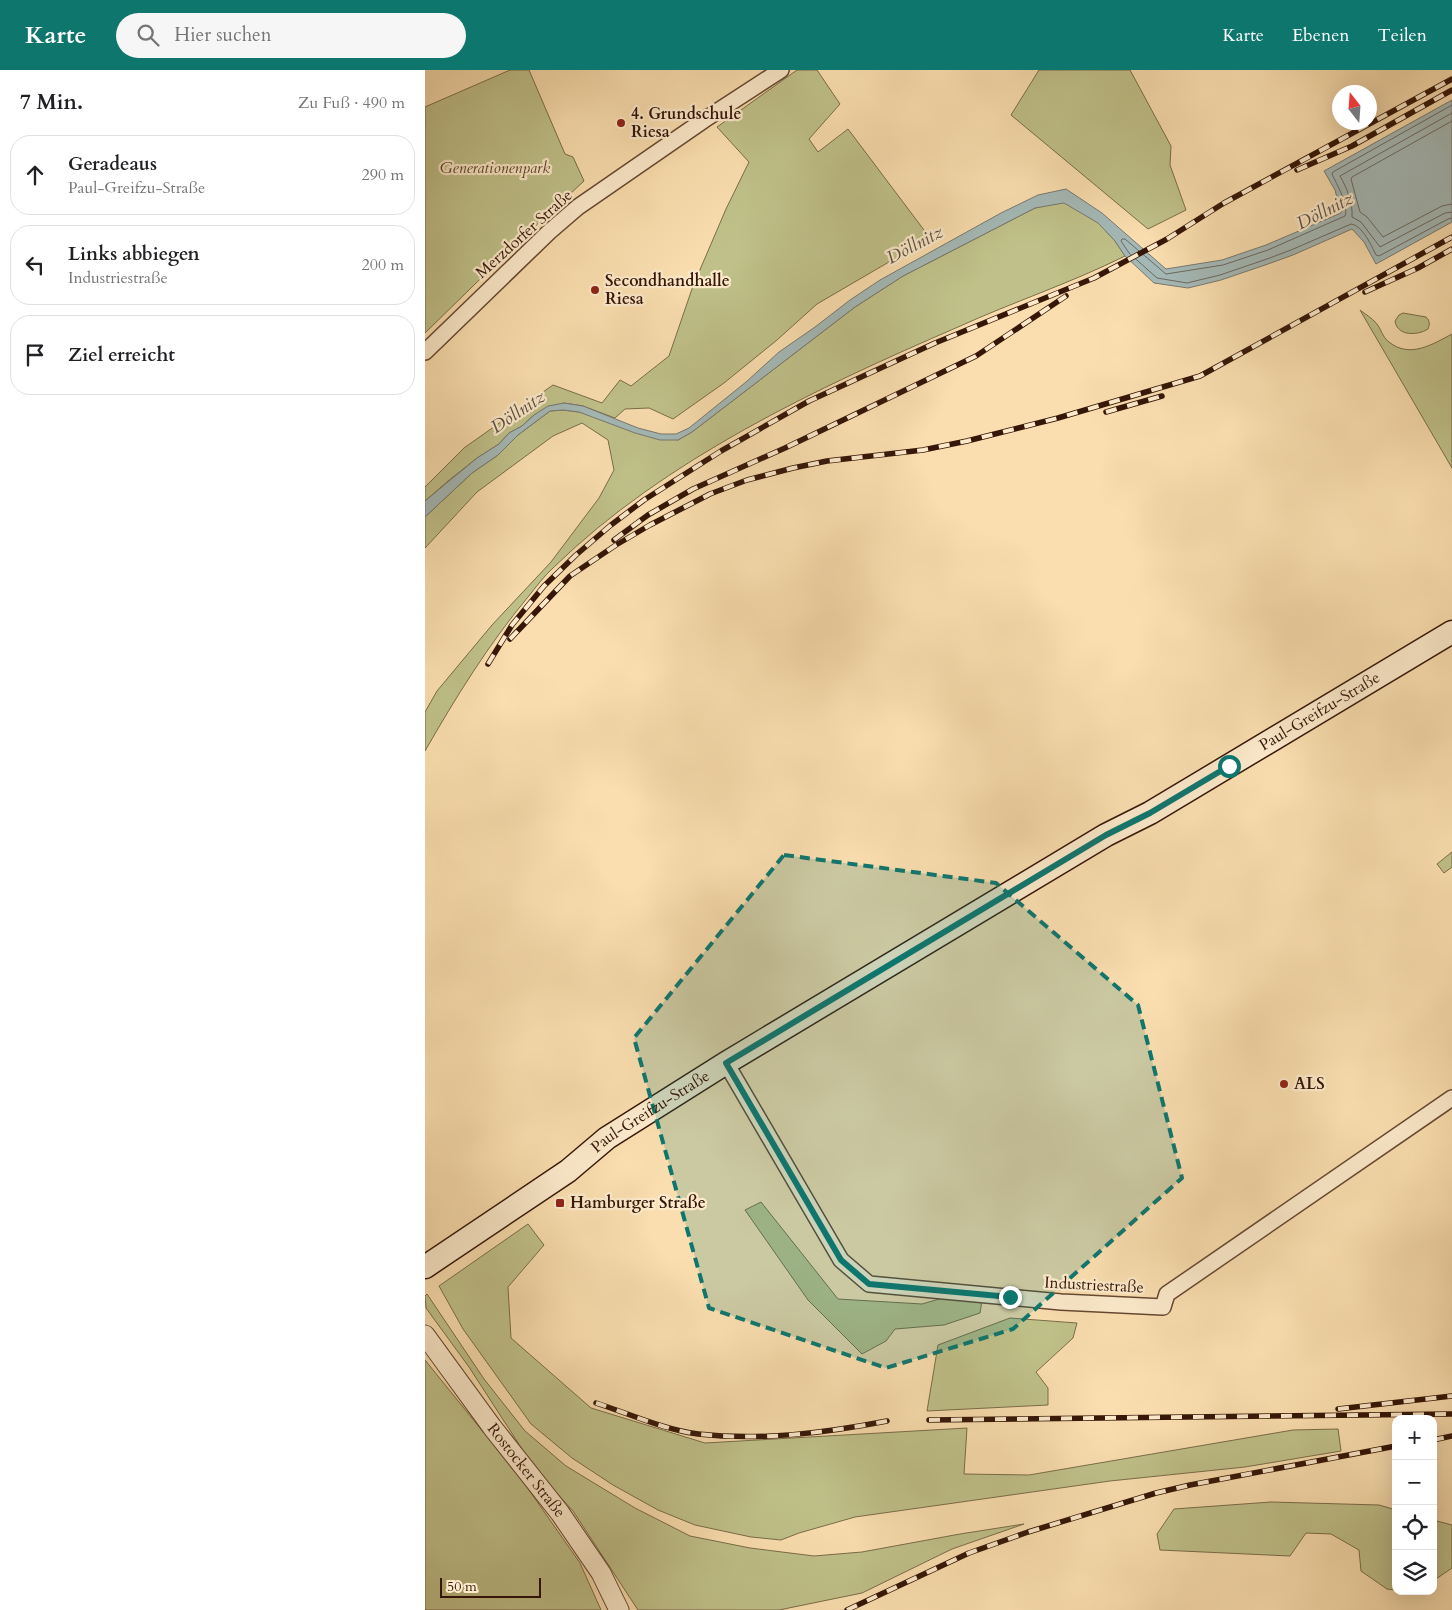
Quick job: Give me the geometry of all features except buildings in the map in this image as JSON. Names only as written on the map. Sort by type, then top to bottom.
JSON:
[{"type":"main road","name":"Paul-Greifzu-Straße","points":[[425,1267],[568,1171],[607,1138],[726,1063],[1106,835],[1150,813],[1452,632]]},
{"type":"street","name":"Merzdorfer Straße","points":[[425,352],[549,232],[579,207],[704,120],[781,70]]},
{"type":"street","name":"Industriestraße","points":[[726,1063],[841,1260],[869,1284],[1061,1302],[1163,1307],[1167,1294],[1452,1098]]},
{"type":"street","name":"Rostocker Straße","points":[[425,1335],[492,1427],[559,1513],[601,1573],[619,1610]]},
{"type":"highlighted area","points":[[784,855],[996,883],[1138,1005],[1182,1178],[1013,1329],[886,1368],[709,1308],[634,1038]]},
{"type":"green space","name":"Generationenpark","points":[[510,70],[529,70],[565,154],[573,157],[584,181],[425,333],[425,107]]},
{"type":"green space","points":[[797,70],[817,70],[840,104],[809,139],[818,152],[848,129],[930,238],[817,304],[777,340],[724,383],[673,419],[649,408],[625,409],[615,418],[583,406],[564,403],[534,415],[522,426],[509,433],[499,444],[477,458],[425,501],[425,487],[464,448],[553,385],[602,403],[620,380],[631,386],[669,356],[693,286],[726,209],[749,162],[717,127]]},
{"type":"green space","points":[[1039,70],[1130,70],[1171,146],[1170,165],[1186,210],[1148,229],[1011,115]]},
{"type":"green space","points":[[1064,202],[1098,222],[1125,256],[905,350],[797,401],[693,460],[644,493],[597,528],[540,582],[513,615],[486,653],[425,751],[425,712],[437,691],[492,625],[551,562],[599,498],[614,470],[608,440],[582,423],[553,436],[477,492],[425,548],[425,517],[472,473],[498,455],[518,435],[550,411],[579,412],[678,440],[692,432],[855,307],[903,276],[1035,208]]},
{"type":"green space","points":[[1360,310],[1376,323],[1387,340],[1397,347],[1413,350],[1437,342],[1452,334],[1452,468]]},
{"type":"green space","points":[[1403,313],[1426,317],[1429,323],[1428,329],[1413,334],[1399,330],[1395,321]]},
{"type":"green space","points":[[1452,852],[1452,867],[1444,873],[1437,864]]},
{"type":"green space","points":[[761,1202],[838,1299],[922,1304],[946,1297],[982,1301],[980,1313],[944,1325],[895,1329],[886,1341],[862,1354],[808,1300],[745,1210]]},
{"type":"green space","points":[[528,1224],[544,1245],[508,1287],[511,1338],[591,1408],[705,1443],[967,1428],[964,1474],[1029,1475],[1293,1430],[1338,1429],[1341,1451],[1245,1467],[1110,1481],[855,1517],[781,1540],[751,1537],[695,1525],[658,1510],[613,1485],[572,1458],[531,1424],[463,1329],[439,1286]]},
{"type":"green space","points":[[427,1294],[484,1379],[525,1431],[566,1466],[635,1508],[690,1536],[750,1548],[814,1556],[862,1552],[1024,1524],[952,1549],[862,1593],[779,1610],[638,1610],[573,1511],[535,1469],[469,1367],[426,1308],[425,1296]]},
{"type":"green space","points":[[1010,1318],[1077,1323],[1073,1338],[1036,1372],[1048,1388],[1048,1405],[927,1411],[938,1345]]},
{"type":"green space","points":[[425,1360],[522,1480],[580,1563],[601,1610],[425,1610]]},
{"type":"green space","points":[[1271,1502],[1379,1505],[1392,1509],[1392,1590],[1387,1589],[1361,1571],[1359,1550],[1331,1534],[1306,1533],[1290,1556],[1160,1550],[1157,1534],[1174,1509]]},
{"type":"green space","points":[[1437,1521],[1452,1525],[1452,1568],[1437,1578]]},
{"type":"water","points":[[1452,100],[1452,222],[1376,264],[1364,242],[1352,229],[1293,255],[1221,280],[1188,288],[1154,283],[1125,256],[1115,241],[1098,223],[1064,203],[1035,208],[903,276],[855,307],[692,432],[678,440],[660,440],[635,433],[579,412],[550,411],[518,435],[498,455],[472,473],[425,517],[425,501],[477,458],[499,444],[509,433],[522,426],[548,406],[564,403],[583,406],[638,428],[661,434],[676,434],[689,428],[746,382],[779,352],[850,300],[880,280],[1001,213],[1038,195],[1066,189],[1102,213],[1166,269],[1222,260],[1266,245],[1341,213],[1335,190],[1324,171]]},
{"type":"railway","points":[[488,664],[512,625],[544,586],[576,555],[644,500],[721,451],[809,401],[935,343],[1094,278],[1167,239],[1224,203],[1452,79]]},
{"type":"railway","points":[[1297,170],[1352,146],[1452,90]]},
{"type":"railway","points":[[510,639],[570,576],[650,525],[710,494],[747,480],[793,468],[827,461],[923,450],[967,441],[1058,418],[1200,376],[1452,237]]},
{"type":"railway","points":[[1365,292],[1418,268],[1452,249]]},
{"type":"railway","points":[[614,540],[648,515],[693,489],[785,448],[976,356],[1066,296]]},
{"type":"railway","points":[[1106,412],[1162,396]]},
{"type":"railway","points":[[1338,1409],[1452,1396]]},
{"type":"railway","points":[[596,1403],[673,1429],[722,1436],[793,1435],[887,1421]]},
{"type":"railway","points":[[929,1420],[1452,1414]]},
{"type":"railway","points":[[1437,1439],[1452,1436]]},
{"type":"railway","points":[[847,1610],[969,1553],[1028,1532],[1156,1493],[1392,1447]]},
{"type":"place","name":"4. Grundschule Riesa","points":[[621,123]]},
{"type":"place","name":"Secondhandhalle Riesa","points":[[595,290]]},
{"type":"place","name":"ALS","points":[[1284,1084]]},
{"type":"place","name":"Hamburger Straße","points":[[560,1203]]},
{"type":"route","points":[[1010,1297],[869,1284],[841,1260],[726,1063],[1106,835],[1150,813],[1229,766]]},
{"type":"water label","name":"Döllnitz","points":[[1325,211]]},
{"type":"water label","name":"Döllnitz","points":[[915,245]]},
{"type":"water label","name":"Döllnitz","points":[[518,412]]}]
